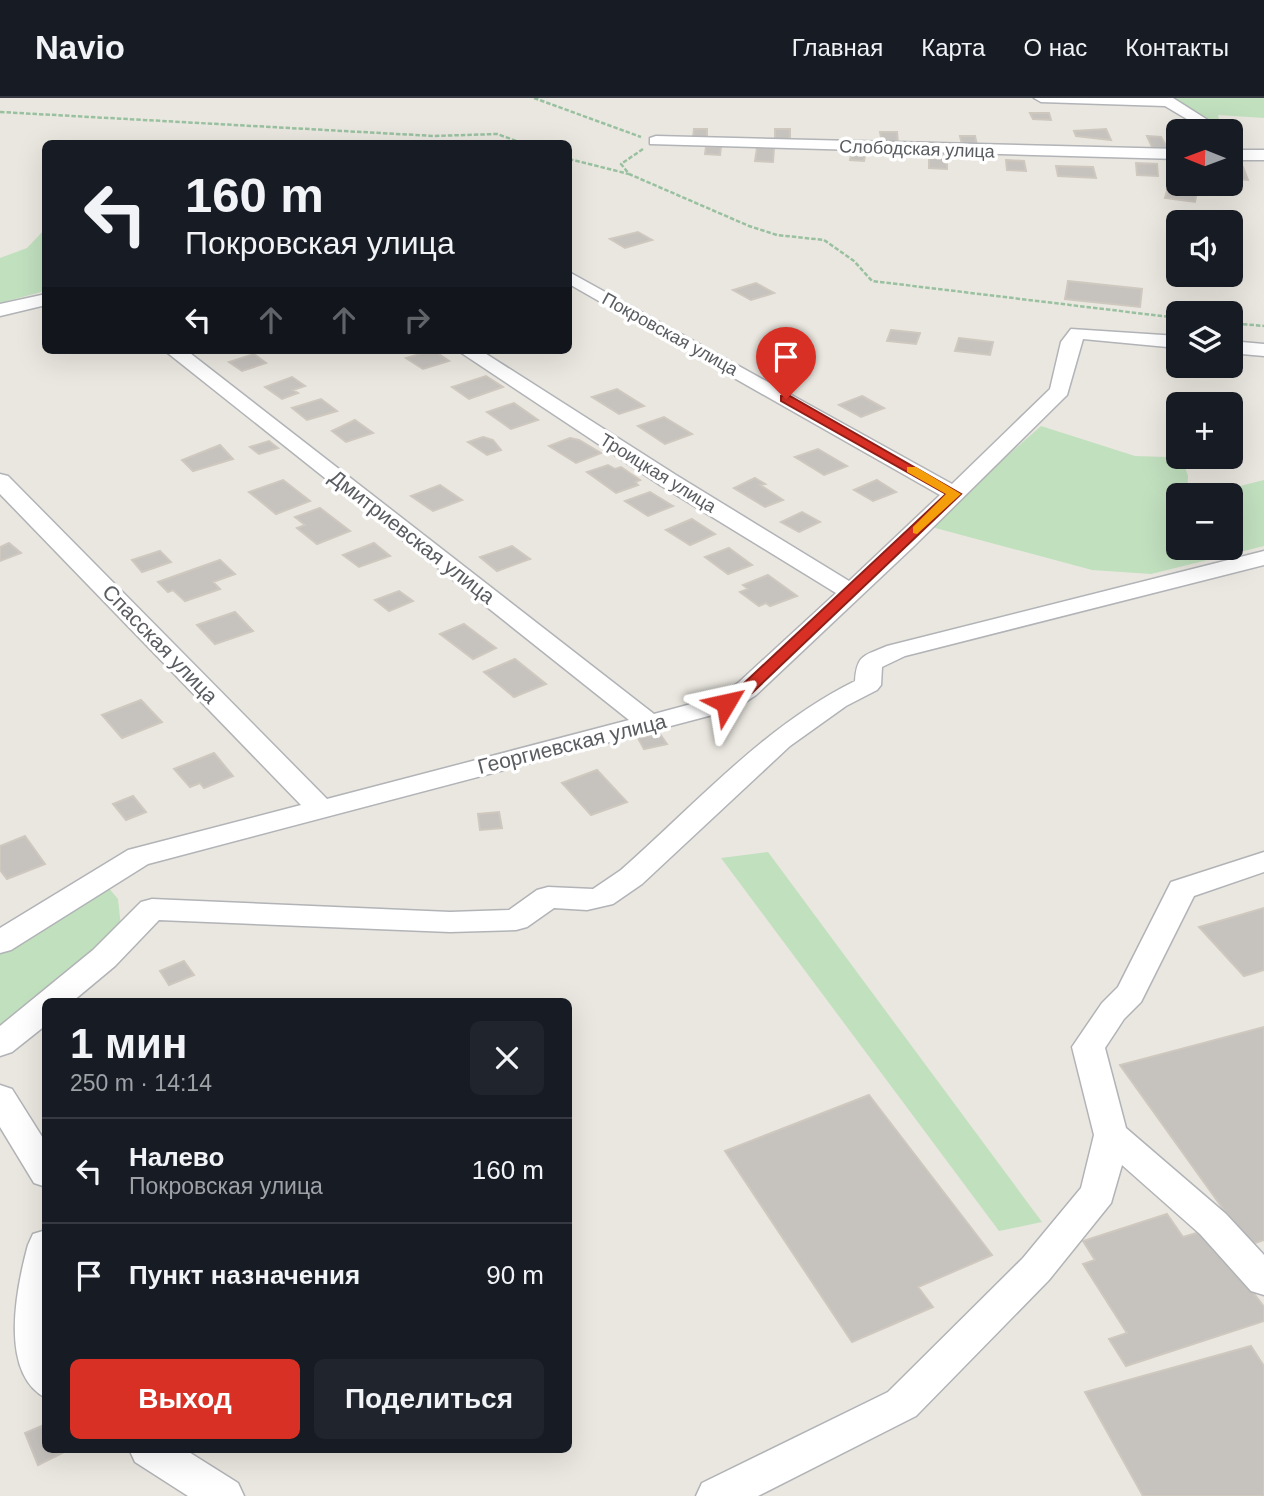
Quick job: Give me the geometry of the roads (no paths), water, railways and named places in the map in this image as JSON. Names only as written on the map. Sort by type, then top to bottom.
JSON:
[{"type":"street","points":[[1041,98],[1165,100],[1197,119]]},
{"type":"street","name":"Слободская улица","points":[[657,141],[1166,154]]},
{"type":"street","points":[[1243,153],[1264,155]]},
{"type":"street","name":"Покровская улица","points":[[572,278],[954,494]]},
{"type":"street","points":[[0,310],[42,300]]},
{"type":"street","name":"Георгиевская улица","points":[[0,942],[138,857],[319,807],[726,703],[747,690],[1060,391],[1071,342],[1077,333],[1166,341]]},
{"type":"street","points":[[1243,348],[1264,350]]},
{"type":"street","name":"Дмитриевская улица","points":[[179,354],[650,724]]},
{"type":"street","name":"Троицкая улица","points":[[473,354],[668,480],[851,592]]},
{"type":"street","name":"Спасская улица","points":[[0,481],[319,807]]},
{"type":"street","points":[[56,998],[104,958],[152,909],[450,922],[516,920],[548,897],[587,901],[611,893],[672,842],[740,775],[804,723],[844,695],[868,685],[869,663],[896,650],[1264,558]]},
{"type":"street","points":[[717,1496],[902,1404],[1036,1269],[1098,1193],[1111,1135],[1088,1047],[1113,1011],[1130,994],[1182,888],[1264,862]]},
{"type":"street","points":[[0,1044],[42,1010]]},
{"type":"street","points":[[0,1098],[42,1166]]},
{"type":"street","points":[[1111,1135],[1213,1224],[1264,1280]]},
{"type":"street","points":[[42,1260],[23,1332],[29,1363],[42,1377]]},
{"type":"street","points":[[155,1453],[223,1496]]}]
